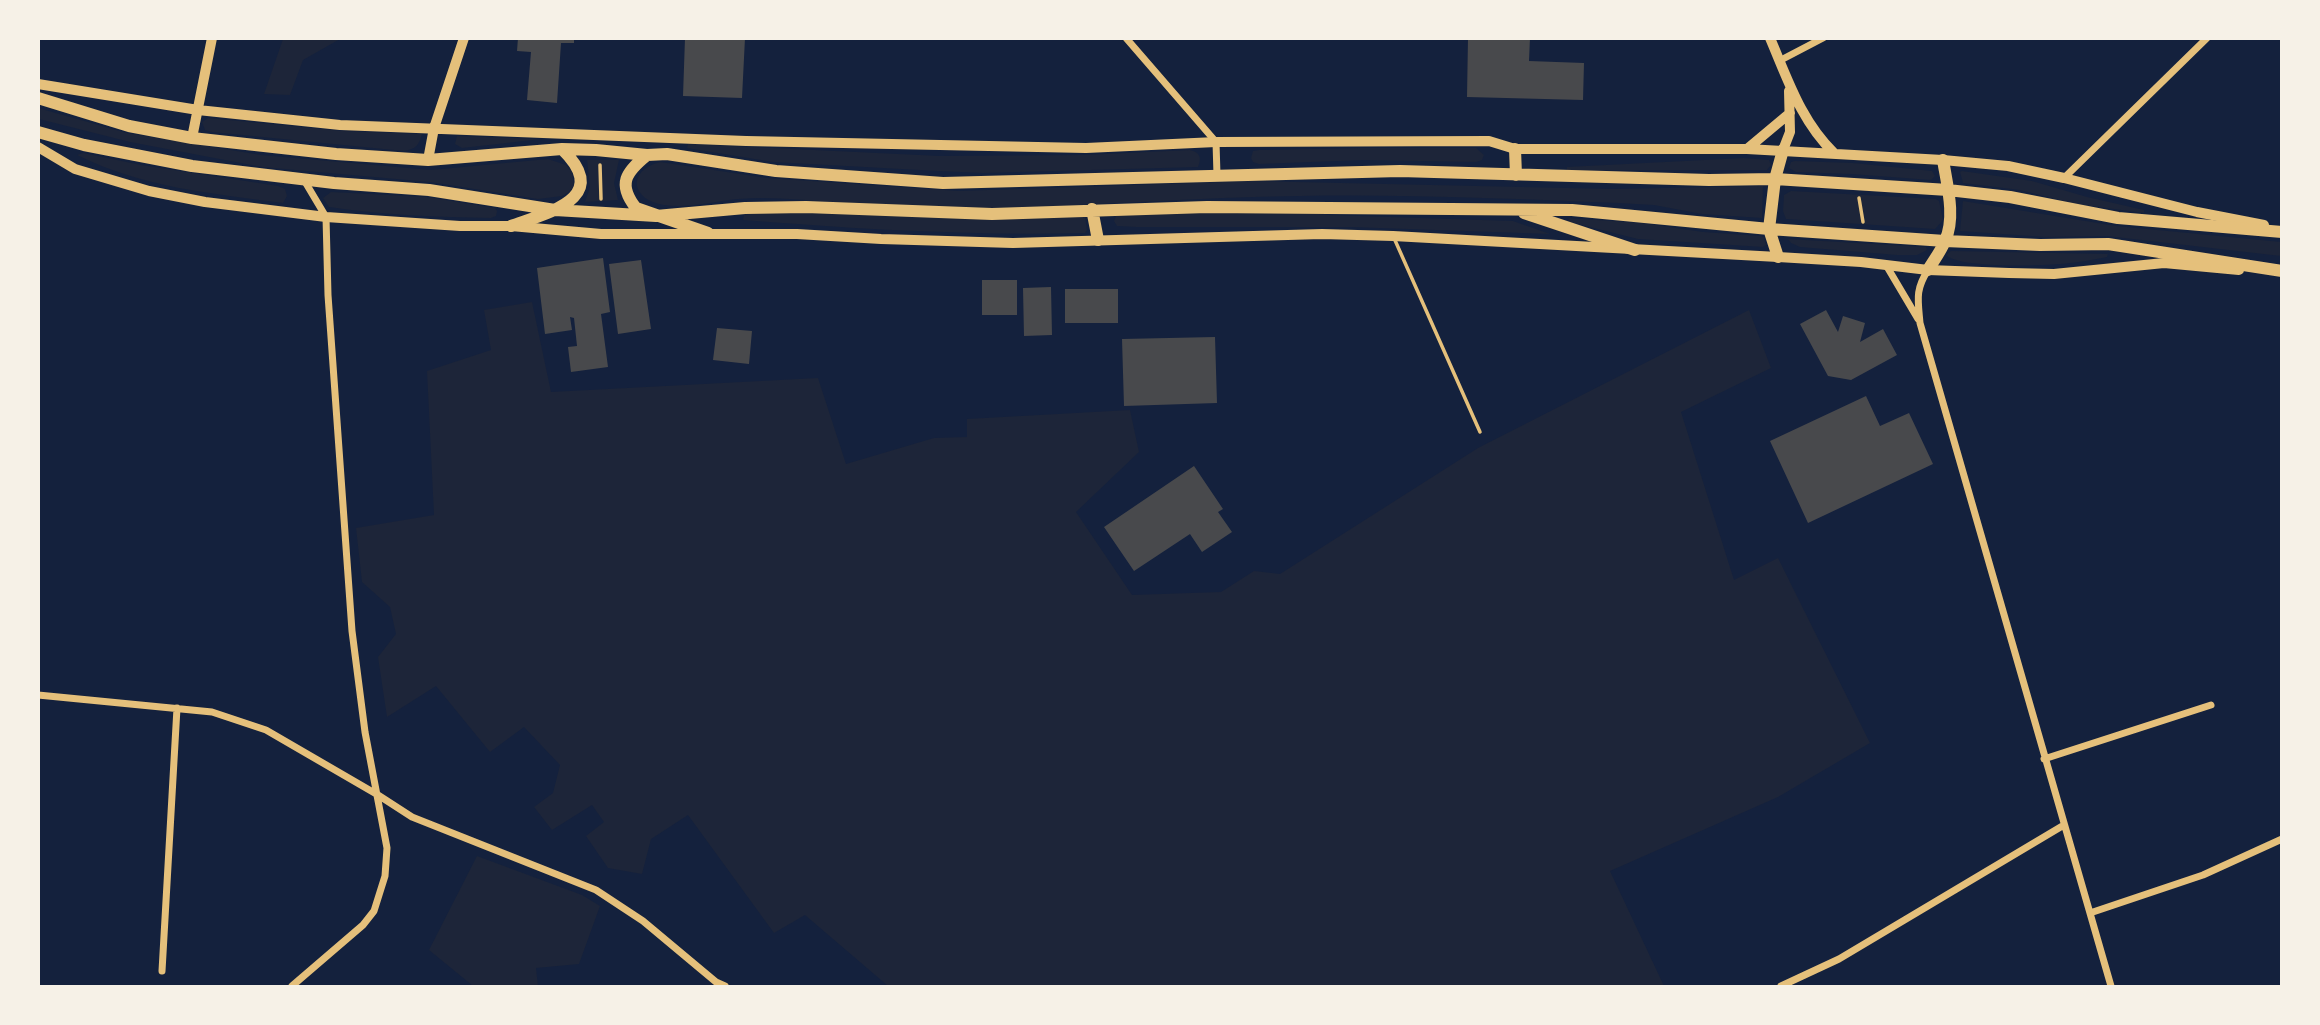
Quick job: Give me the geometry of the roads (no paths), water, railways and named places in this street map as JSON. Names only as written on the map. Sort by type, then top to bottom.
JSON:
[{"type":"main road","points":[[38,99],[129,125],[192,138],[336,154],[428,160],[562,149],[596,150],[647,155],[667,154],[776,171],[943,183],[1400,171],[1710,180],[1775,179],[1948,190],[2010,197],[2118,218],[2281,230]]},
{"type":"main road","points":[[38,132],[83,145],[192,166],[303,180],[429,190],[555,210],[656,216],[745,208],[806,207],[992,214],[1207,206],[1572,210],[1769,229],[1945,241],[2040,246],[2108,244],[2281,272]]},
{"type":"main road","points":[[511,226],[569,203],[581,186],[581,175],[576,162],[562,149]]},
{"type":"main road","points":[[1515,149],[1516,175]]},
{"type":"main road","points":[[1778,257],[1769,229],[1775,179],[1783,150]]},
{"type":"main road","points":[[647,155],[631,168],[626,176],[625,187],[629,200],[636,208],[708,233]]},
{"type":"main road","points":[[1928,270],[1949,229],[1948,190],[1943,160]]},
{"type":"main road","points":[[1511,208],[1634,250]]},
{"type":"main road","points":[[1092,209],[1098,240]]},
{"type":"street","points":[[192,138],[212,38]]},
{"type":"street","points":[[428,160],[434,128],[464,38]]},
{"type":"street","points":[[1126,38],[1216,142],[1217,176]]},
{"type":"street","points":[[1770,38],[1789,87],[1804,116],[1819,138],[1834,153]]},
{"type":"street","points":[[1780,61],[1823,38]]},
{"type":"street","points":[[2064,178],[2207,38]]},
{"type":"street","points":[[38,84],[198,110],[340,125],[849,144],[1086,148],[1216,142],[1489,141],[1515,149],[1748,149],[1943,160],[2008,166],[2281,230]]},
{"type":"street","points":[[1783,150],[1790,132],[1789,87]]},
{"type":"street","points":[[1748,149],[1790,113]]},
{"type":"street","points":[[38,147],[75,169],[149,191],[205,202],[326,217],[460,226],[511,226],[601,234],[797,234],[1013,243],[1322,234],[1778,257],[1928,270],[2054,274],[2164,263],[2281,272]]},
{"type":"street","points":[[292,986],[362,925],[374,911],[385,876],[387,848],[365,732],[352,631],[328,295],[326,217],[303,180]]},
{"type":"street","points":[[1886,265],[1904,291],[1920,323]]},
{"type":"street","points":[[1928,270],[1919,283],[1917,294],[1920,323],[2111,986]]},
{"type":"street","points":[[38,695],[212,712],[266,730],[378,794],[412,817],[596,890],[643,921],[716,982],[725,986]]},
{"type":"street","points":[[2044,759],[2211,705]]},
{"type":"street","points":[[162,971],[177,708]]},
{"type":"street","points":[[1781,986],[1839,959],[2064,825]]},
{"type":"street","points":[[2090,912],[2203,875],[2281,839]]},
{"type":"lane","points":[[1393,236],[1480,432]]}]
